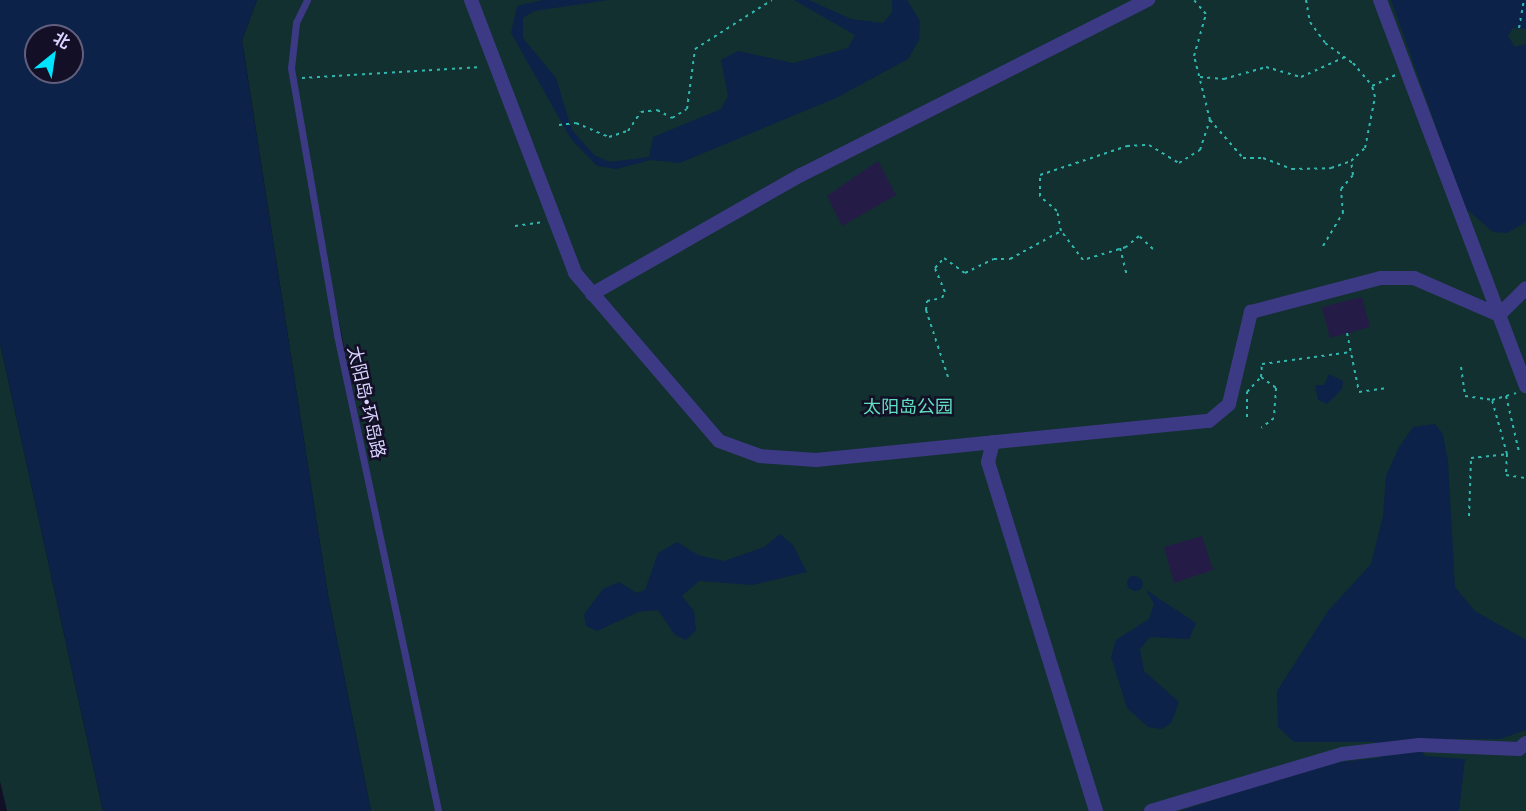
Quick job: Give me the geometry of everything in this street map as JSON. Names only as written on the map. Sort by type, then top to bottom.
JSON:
[{"type":"street","points":[[471,0],[575,273],[719,441],[760,456],[816,460],[1209,421],[1229,404],[1251,312],[1381,278],[1414,278],[1499,315]]},
{"type":"street","points":[[592,294],[801,175],[1148,0]]},
{"type":"street","points":[[1380,0],[1526,388]]},
{"type":"street","points":[[1499,315],[1526,288]]},
{"type":"street","points":[[993,442],[988,462],[1096,811]]},
{"type":"street","points":[[1151,811],[1303,761],[1384,747],[1419,745],[1477,751],[1526,743]]},
{"type":"lane","name":"太阳岛•环岛路","points":[[307,0],[296,23],[293,78],[337,335],[438,811]]},
{"type":"path","points":[[558,125],[576,123],[609,137],[628,131],[641,112],[657,110],[672,118],[687,109],[695,49],[771,0]]},
{"type":"path","points":[[1194,0],[1206,14],[1196,40],[1200,77],[1210,120],[1243,158],[1263,158],[1292,169],[1331,168],[1351,161],[1365,148],[1375,98],[1372,86],[1345,57],[1325,43],[1310,22],[1306,0]]},
{"type":"path","points":[[1519,28],[1524,0]]},
{"type":"path","points":[[1200,77],[1224,79],[1266,67],[1301,77],[1345,57]]},
{"type":"path","points":[[293,78],[496,67]]},
{"type":"path","points":[[1372,86],[1406,70]]},
{"type":"path","points":[[1153,249],[1139,236],[1120,248],[1083,260],[1061,231],[1057,211],[1040,196],[1040,175],[1126,146],[1149,145],[1179,163],[1200,150],[1210,120]]},
{"type":"path","points":[[1323,246],[1342,213],[1341,189],[1353,175],[1351,161]]},
{"type":"path","points":[[515,226],[553,220]]},
{"type":"path","points":[[948,377],[926,310],[927,301],[942,298],[945,291],[934,268],[944,258],[965,273],[994,259],[1010,259],[1061,231]]},
{"type":"path","points":[[1120,248],[1126,277]]},
{"type":"path","points":[[1347,333],[1359,392],[1389,388]]},
{"type":"path","points":[[1247,417],[1247,392],[1261,377],[1262,364],[1350,352]]},
{"type":"path","points":[[1461,367],[1465,396],[1492,400],[1526,388]]},
{"type":"path","points":[[1261,377],[1276,388],[1274,418],[1261,428]]},
{"type":"path","points":[[1506,396],[1518,452]]},
{"type":"path","points":[[1492,400],[1507,453],[1506,475],[1526,478]]},
{"type":"path","points":[[1469,516],[1471,458],[1507,453]]},
{"type":"green space","name":"太阳岛公园","points":[[257,0],[1526,0],[1526,811],[371,811],[328,595],[242,40]],"holes":[[[313,192],[381,531],[337,335]]]},
{"type":"green space","points":[[0,343],[103,811],[7,811],[0,781]]},
{"type":"water","points":[[0,0],[257,0],[242,41],[328,595],[371,811],[103,811],[0,343]]},
{"type":"water","points":[[543,0],[608,0],[534,11],[523,18],[523,38],[556,78],[572,130],[594,155],[610,162],[649,157],[653,137],[721,109],[728,96],[721,60],[738,51],[793,63],[848,48],[855,35],[794,0],[809,0],[851,19],[883,23],[892,12],[892,0],[907,0],[920,21],[919,40],[908,59],[836,98],[680,163],[651,160],[616,169],[597,166],[571,139],[511,33],[517,6]]},
{"type":"water","points":[[1391,0],[1526,0],[1526,29],[1513,28],[1508,36],[1515,47],[1526,44],[1526,222],[1507,233],[1493,232],[1465,208]]},
{"type":"water","points":[[1329,374],[1343,381],[1342,389],[1327,404],[1318,400],[1315,385],[1324,385]]},
{"type":"water","points":[[1435,424],[1443,434],[1448,461],[1455,587],[1475,611],[1526,640],[1526,730],[1500,739],[1423,739],[1419,745],[1425,756],[1465,759],[1459,811],[1180,811],[1323,764],[1379,758],[1384,748],[1375,742],[1294,742],[1278,727],[1277,691],[1328,611],[1371,564],[1383,516],[1386,476],[1399,447],[1413,427]]},
{"type":"water","points":[[780,534],[793,545],[807,572],[752,585],[699,581],[682,596],[694,611],[696,630],[686,640],[675,635],[658,610],[638,612],[597,631],[586,626],[584,614],[603,589],[619,582],[637,593],[645,590],[658,553],[677,542],[698,555],[724,561],[764,547]]},
{"type":"water","points":[[1146,590],[1196,623],[1189,639],[1150,637],[1140,649],[1144,671],[1179,702],[1171,723],[1162,729],[1148,727],[1127,708],[1111,657],[1116,640],[1149,619],[1154,604]]},
{"type":"building","points":[[878,161],[896,195],[842,226],[827,196]]},
{"type":"building","points":[[1362,297],[1370,327],[1330,338],[1322,307]]},
{"type":"building","points":[[1202,536],[1213,570],[1174,583],[1164,547]]}]
